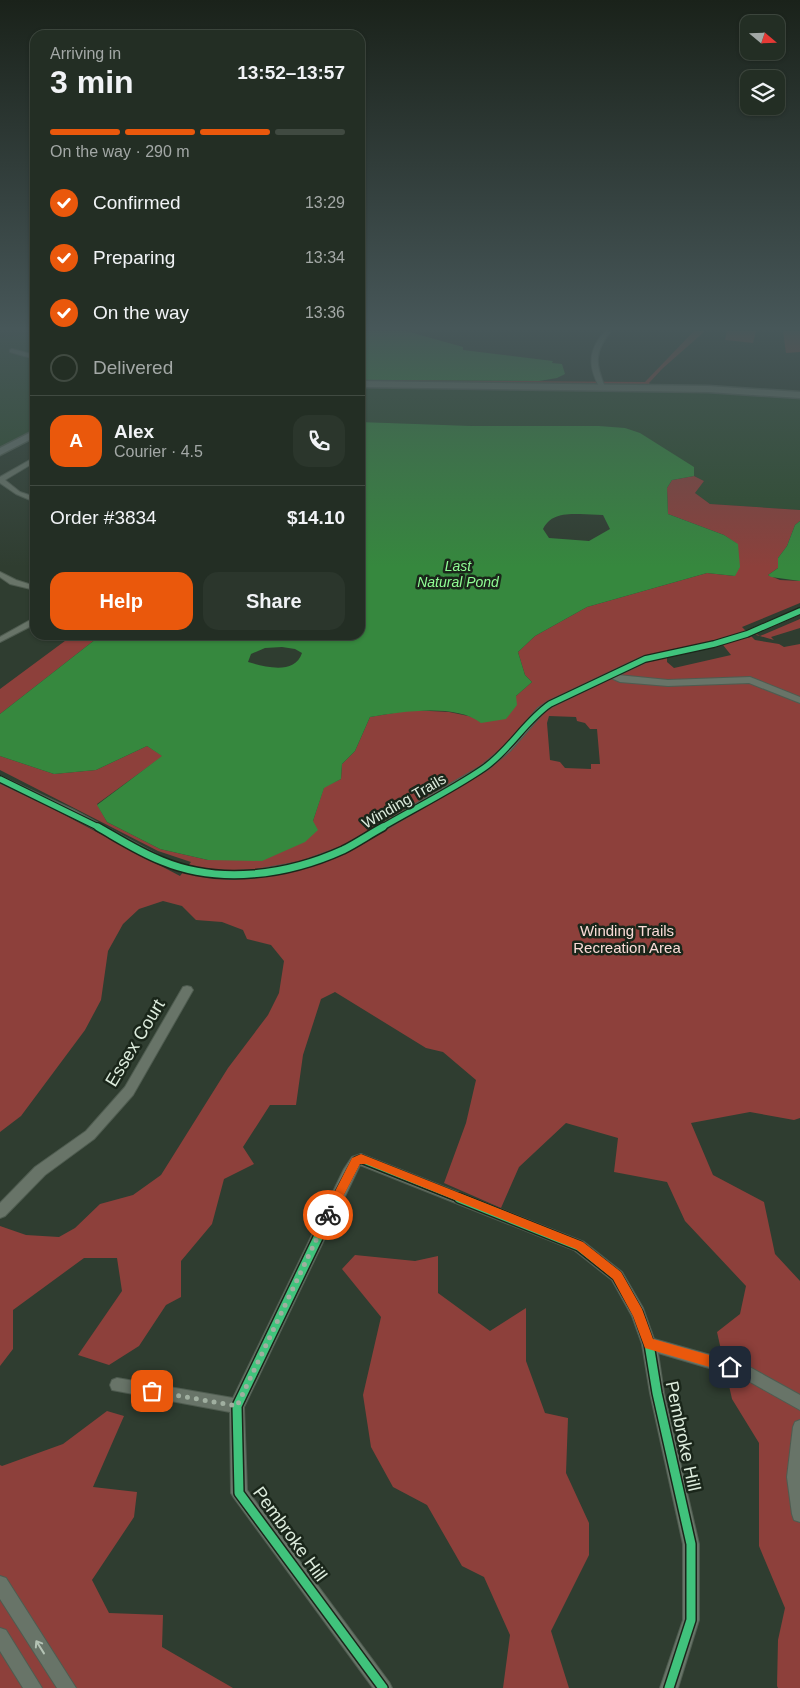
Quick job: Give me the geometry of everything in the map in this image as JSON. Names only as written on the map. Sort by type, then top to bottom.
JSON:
[{"type":"main road","points":[[0,452],[30,436]]},
{"type":"street","points":[[30,462],[0,480],[18,493],[30,498]]},
{"type":"street","points":[[0,574],[13,582],[30,587]]},
{"type":"street","name":"Winding Trails","points":[[0,779],[69,811],[148,855],[181,868],[209,873],[239,875],[282,870],[324,859],[345,850],[470,777],[499,756],[544,708],[645,659],[714,644],[747,634],[800,611]]},
{"type":"street","points":[[0,640],[30,624]]},
{"type":"street","points":[[612,676],[620,679],[668,683],[750,680],[800,700]]},
{"type":"street","name":"Essex Court","points":[[2,1207],[40,1171],[90,1135],[129,1091],[187,990]]},
{"type":"street","name":"Pembroke Hill","points":[[383,1688],[239,1492],[237,1406],[349,1173],[356,1161],[361,1158],[579,1246],[617,1276],[638,1313],[649,1344],[657,1394],[691,1544],[691,1620],[669,1688]]},
{"type":"street","points":[[649,1344],[746,1372],[800,1403]]},
{"type":"street","points":[[117,1385],[237,1406]]},
{"type":"street","points":[[800,1427],[795,1477],[800,1514]]},
{"type":"street","points":[[0,1584],[67,1688]]},
{"type":"street","points":[[0,1636],[33,1688]]},
{"type":"shaded area","points":[[0,410],[30,410],[30,436],[0,451]]},
{"type":"shaded area","points":[[365,410],[800,410],[800,510],[710,504],[695,493],[704,481],[694,476],[694,467],[472,426],[365,422]]},
{"type":"green space","name":"Winding Trails Recreation Area","points":[[694,476],[704,481],[695,493],[710,504],[800,510],[800,521],[795,525],[787,546],[778,558],[778,568],[768,575],[780,580],[800,581],[800,603],[742,627],[755,640],[779,644],[784,647],[800,644],[800,1118],[794,1120],[750,1112],[691,1123],[713,1175],[764,1202],[775,1254],[800,1281],[800,1688],[778,1688],[777,1686],[778,1640],[785,1608],[759,1546],[759,1443],[732,1399],[717,1332],[740,1314],[746,1286],[685,1221],[667,1182],[614,1172],[618,1138],[566,1123],[519,1167],[501,1208],[444,1183],[466,1123],[476,1080],[443,1052],[426,1048],[335,992],[321,999],[303,1055],[296,1105],[270,1105],[243,1147],[254,1164],[224,1179],[212,1224],[181,1261],[181,1297],[166,1305],[139,1346],[109,1365],[78,1355],[122,1291],[117,1258],[84,1258],[13,1310],[13,1349],[0,1366],[0,1226],[26,1235],[59,1237],[75,1228],[100,1204],[133,1195],[161,1175],[228,1068],[268,1015],[279,993],[284,961],[271,945],[247,939],[243,930],[222,922],[196,920],[182,906],[163,901],[139,909],[123,924],[108,951],[101,1000],[85,1030],[21,1116],[0,1132],[0,781],[180,876],[191,862],[158,851],[0,770],[0,756],[54,774],[96,770],[147,746],[163,756],[97,804],[107,822],[160,849],[208,860],[313,821],[324,787],[341,779],[342,764],[355,751],[370,717],[411,710],[449,712],[473,717],[516,696],[532,682],[525,675],[518,652],[535,636],[587,607],[707,573],[735,576],[737,544],[724,535],[668,514],[667,488],[672,480]],"holes":[[[723,645],[731,655],[674,668],[667,662],[667,656]],[[549,716],[576,717],[577,721],[585,723],[590,729],[597,729],[600,764],[591,764],[591,769],[565,768],[560,762],[550,760],[547,723]]]},
{"type":"green space","points":[[800,619],[800,628],[771,637],[774,640],[760,636]]},
{"type":"green space","points":[[66,640],[95,640],[0,714],[0,689]]},
{"type":"green space","points":[[355,1255],[415,1261],[438,1256],[438,1293],[490,1331],[526,1308],[526,1361],[545,1413],[568,1418],[566,1473],[589,1523],[589,1555],[551,1631],[569,1688],[503,1688],[510,1635],[484,1577],[462,1566],[427,1505],[393,1487],[371,1447],[363,1395],[381,1317],[342,1269]]},
{"type":"green space","points":[[107,1411],[124,1416],[93,1487],[137,1492],[134,1517],[92,1580],[109,1613],[163,1615],[162,1647],[233,1688],[0,1688],[0,1465],[2,1466],[63,1444]]},
{"type":"water","name":"Last Natural Pond","points":[[365,422],[625,428],[640,433],[694,467],[694,476],[672,480],[667,488],[668,514],[724,535],[738,544],[740,567],[735,576],[707,573],[587,607],[535,636],[518,652],[525,675],[532,682],[516,696],[517,705],[506,719],[481,723],[470,717],[443,711],[412,711],[370,717],[355,751],[342,764],[341,779],[324,788],[313,821],[318,830],[305,842],[262,861],[208,860],[160,849],[107,822],[97,805],[162,756],[147,746],[96,770],[54,774],[0,756],[0,714],[95,640],[365,640]],"holes":[[[580,514],[603,515],[610,529],[589,541],[549,538],[543,529],[550,520],[558,516]],[[282,647],[295,649],[302,653],[298,660],[286,667],[263,666],[248,662],[251,654],[265,648]]]},
{"type":"water","points":[[800,521],[800,581],[771,577],[768,575],[778,568],[778,558],[787,546],[795,525]]},
{"type":"cycle path","points":[[0,779],[70,812],[163,862],[209,874],[255,874],[279,870],[302,865],[345,849],[484,768],[507,749],[541,710],[550,704],[645,659],[714,644],[747,634],[800,611]]},
{"type":"cycle path","points":[[383,1688],[239,1493],[237,1406],[349,1173],[356,1161],[361,1159],[579,1246],[617,1276],[638,1313],[649,1344],[657,1393],[691,1544],[691,1620],[669,1688]]},
{"type":"way so far","points":[[152,1391],[237,1406],[328,1215]]},
{"type":"route","points":[[328,1215],[356,1161],[361,1158],[367,1159],[579,1246],[617,1276],[638,1313],[649,1344],[730,1367]]}]
